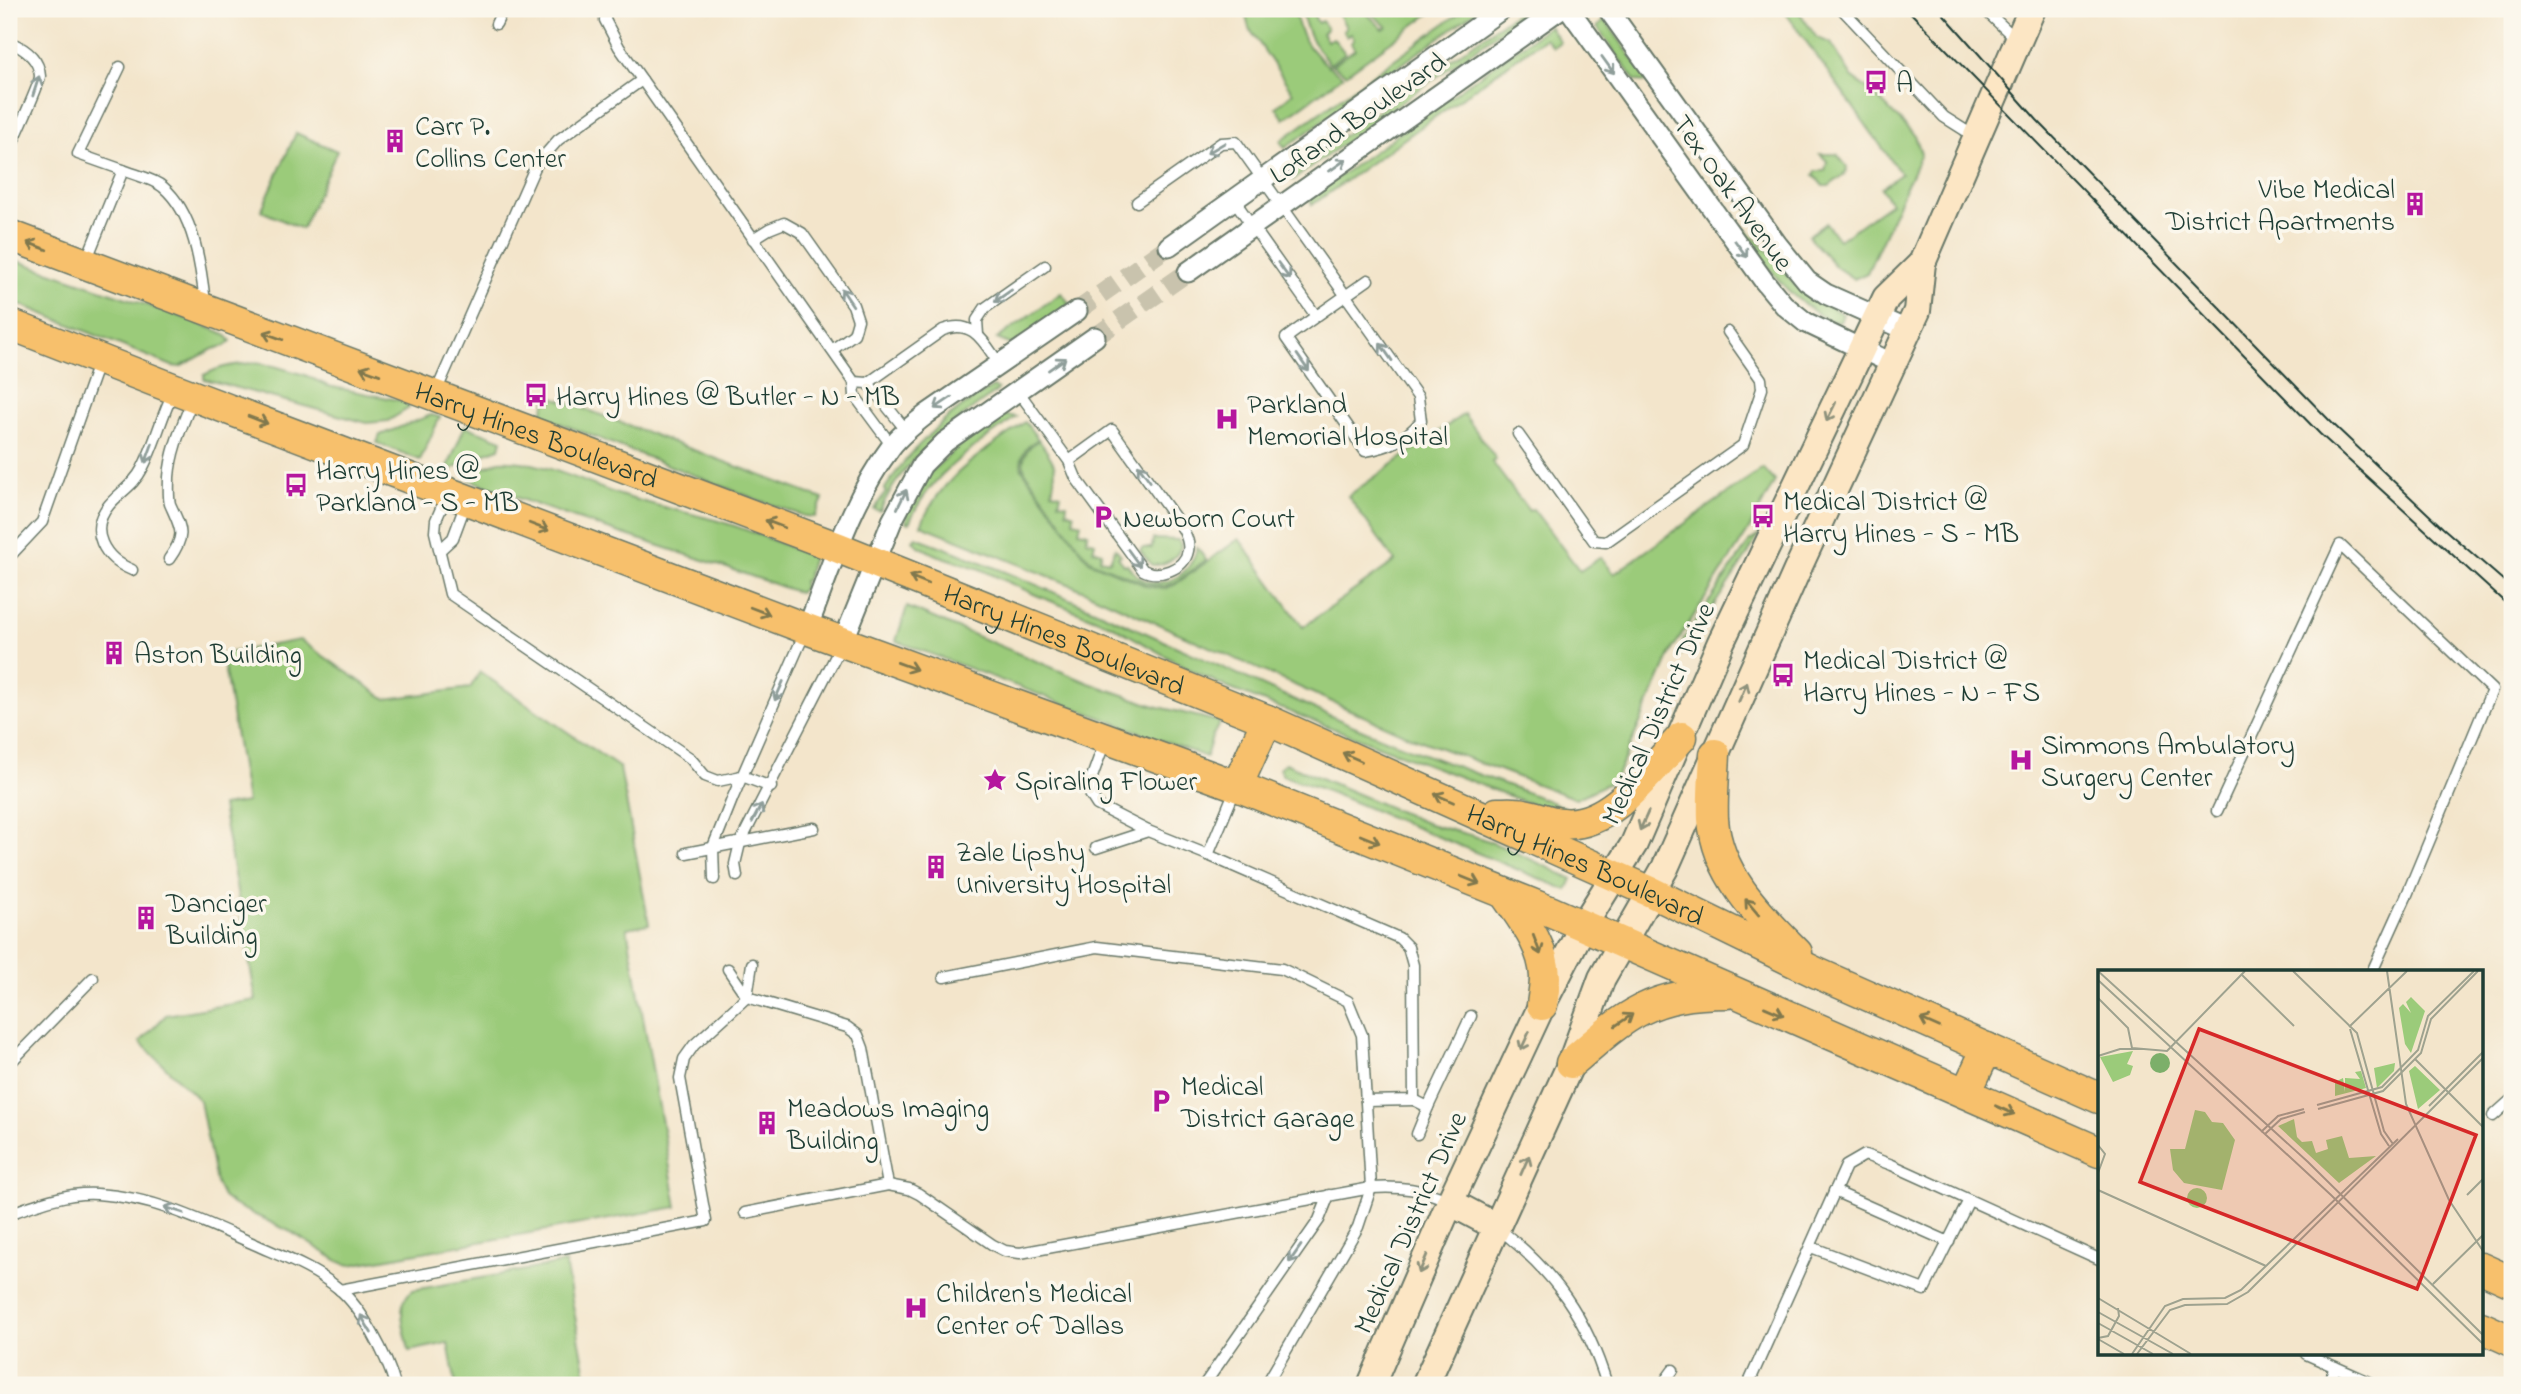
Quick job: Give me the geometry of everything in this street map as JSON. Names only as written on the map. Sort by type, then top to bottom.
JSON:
[{"type":"main road","name":"Medical District Drive","points":[[1425,1385],[1572,1063],[1602,978],[1665,868],[1909,331],[1917,311],[1922,263],[2032,9]]},
{"type":"main road","name":"Harry Hines Boulevard","points":[[9,235],[839,548],[1267,719],[1651,892],[1818,973],[2098,1098]]},
{"type":"main road","name":"Medical District Drive","points":[[1371,1385],[1450,1202],[1542,1005],[1583,926],[1634,844],[1721,642],[1886,298],[1922,263]]},
{"type":"main road","name":"Harry Hines Boulevard","points":[[9,324],[807,629],[1237,786],[1622,942],[2098,1152]]},
{"type":"main road","points":[[1237,786],[1267,719]]},
{"type":"main road","points":[[1474,812],[1523,814],[1562,824],[1595,819],[1612,809],[1682,737]]},
{"type":"main road","points":[[1715,754],[1713,821],[1718,846],[1727,867],[1743,896],[1763,920],[1818,973]]},
{"type":"main road","points":[[1505,894],[1534,936],[1541,956],[1545,977],[1542,1005]]},
{"type":"main road","points":[[1572,1063],[1619,1022],[1647,1005],[1697,993],[1731,992]]},
{"type":"main road","points":[[1966,1093],[1987,1048]]},
{"type":"main road","points":[[1450,1202],[1497,1227]]},
{"type":"main road","points":[[2482,1268],[2512,1282]]},
{"type":"main road","points":[[2482,1327],[2512,1341]]},
{"type":"street","name":"Lofland Boulevard","points":[[1169,246],[1502,9]]},
{"type":"street","name":"Lofland Boulevard","points":[[1188,272],[1560,9]]},
{"type":"street","name":"Tex Oak Avenue","points":[[1569,9],[1784,305],[1805,322],[1893,364]]},
{"type":"street","name":"Tex Oak Avenue","points":[[1608,9],[1777,244],[1807,281],[1826,294],[1909,331]]},
{"type":"street","points":[[1636,104],[1663,84]]},
{"type":"street","points":[[807,629],[856,506],[892,446],[906,430],[1077,311]]},
{"type":"street","points":[[843,642],[891,521],[922,465],[945,442],[1096,337]]},
{"type":"street","points":[[1000,365],[1018,391]]},
{"type":"lane","points":[[496,24],[503,9]]},
{"type":"lane","points":[[606,9],[605,20],[619,47],[854,382],[855,396],[892,446]]},
{"type":"lane","points":[[1842,9],[1944,117],[1977,138]]},
{"type":"lane","points":[[1984,9],[2018,41]]},
{"type":"lane","points":[[9,42],[36,59],[40,78],[11,140],[9,152]]},
{"type":"lane","points":[[120,68],[78,154],[163,186],[180,208],[195,241],[202,270],[206,311]]},
{"type":"lane","points":[[434,395],[536,165],[558,140],[642,80]]},
{"type":"lane","points":[[1137,202],[1228,141],[1236,142],[1282,205],[1346,295],[1418,397],[1420,421],[1411,432],[1394,444],[1365,451],[1286,338],[1316,316],[1346,295],[1368,279]]},
{"type":"lane","points":[[85,264],[123,170]]},
{"type":"lane","points":[[1234,200],[1316,316]]},
{"type":"lane","points":[[753,239],[785,222],[802,233],[853,305],[858,320],[854,334],[832,350]]},
{"type":"lane","points":[[978,335],[977,320],[985,308],[1045,267]]},
{"type":"lane","points":[[854,382],[869,383],[943,330],[962,325],[978,335],[1000,365]]},
{"type":"lane","points":[[1518,434],[1594,541],[1606,542],[1743,444],[1762,389],[1761,379],[1728,332]]},
{"type":"lane","points":[[9,558],[42,522],[99,360]]},
{"type":"lane","points":[[869,383],[906,430]]},
{"type":"lane","points":[[1018,391],[1069,461],[1076,478],[1143,570],[1161,574],[1185,559],[1188,543],[1183,529],[1112,430],[1069,461]]},
{"type":"lane","points":[[169,559],[177,548],[180,536],[180,522],[170,503],[172,454],[184,393]]},
{"type":"lane","points":[[132,570],[109,556],[100,532],[102,519],[107,507],[134,483],[144,467],[165,408],[184,393]]},
{"type":"lane","points":[[458,495],[436,520],[435,532],[450,594],[690,758],[705,776],[718,781],[742,776],[771,787]]},
{"type":"lane","points":[[440,550],[453,538],[458,495]]},
{"type":"lane","points":[[2217,811],[2340,545],[2492,690],[2373,970]]},
{"type":"lane","points":[[715,879],[713,847],[807,629]]},
{"type":"lane","points":[[737,876],[735,864],[740,843],[843,642]]},
{"type":"lane","points":[[1106,738],[1092,776],[1090,794],[1097,805],[1148,831],[1399,937],[1408,947],[1413,965],[1414,1100]]},
{"type":"lane","points":[[1209,855],[1237,786]]},
{"type":"lane","points":[[686,853],[814,828]]},
{"type":"lane","points":[[1096,848],[1148,831]]},
{"type":"lane","points":[[944,977],[1097,947],[1282,969],[1348,1001],[1362,1035],[1371,1188],[1358,1227],[1266,1385]]},
{"type":"lane","points":[[340,1290],[706,1222],[680,1078],[684,1059],[694,1045],[747,997],[752,964]]},
{"type":"lane","points":[[728,969],[747,997],[847,1027],[858,1035],[863,1048],[888,1185]]},
{"type":"lane","points":[[9,1064],[93,978]]},
{"type":"lane","points":[[1417,1134],[1471,1016]]},
{"type":"lane","points":[[2493,1116],[2512,1099]]},
{"type":"lane","points":[[1366,1101],[1414,1100],[1428,1107]]},
{"type":"lane","points":[[1748,1385],[1846,1166],[1865,1155],[2098,1259]]},
{"type":"lane","points":[[745,1213],[888,1185],[919,1194],[993,1245],[1005,1251],[1020,1253],[1371,1188],[1399,1186],[1430,1192],[1450,1202]]},
{"type":"lane","points":[[1834,1191],[1949,1242]]},
{"type":"lane","points":[[9,1214],[72,1196],[95,1194],[148,1201],[185,1213],[306,1266],[340,1290],[358,1310],[395,1385]]},
{"type":"lane","points":[[1205,1385],[1319,1220],[1329,1195]]},
{"type":"lane","points":[[1811,1247],[1924,1290],[1969,1200]]},
{"type":"lane","points":[[1497,1227],[1531,1254],[1560,1286],[1594,1345],[1607,1385]]},
{"type":"lane","points":[[2310,1356],[2376,1385]]},
{"type":"lane","points":[[2326,1385],[2335,1367]]},
{"type":"lane","points":[[1662,1385],[1672,1370]]},
{"type":"green space","points":[[1244,9],[1295,9],[1300,30],[1310,48],[1343,76],[1284,119],[1276,107],[1293,93],[1249,28]]},
{"type":"green space","points":[[1301,9],[1315,9],[1318,13],[1314,16],[1318,23],[1322,21],[1327,29],[1322,33],[1327,41],[1333,38],[1345,53],[1330,64],[1311,39]]},
{"type":"green space","points":[[1346,9],[1362,9],[1383,29],[1387,27],[1366,9],[1436,9],[1346,74],[1332,65],[1355,49],[1351,43],[1354,39],[1351,34],[1347,37],[1343,30],[1346,27],[1339,15]]},
{"type":"green space","points":[[1465,9],[1479,9],[1285,148],[1280,141]]},
{"type":"green space","points":[[1522,9],[1531,9],[1293,180],[1289,174]]},
{"type":"green space","points":[[1783,9],[1797,9],[1817,38],[1831,43],[1852,77],[1874,94],[1915,136],[1921,154],[1867,273],[1854,279],[1836,267],[1808,236],[1826,223],[1839,240],[1891,203],[1881,188],[1901,174]]},
{"type":"green space","points":[[1605,20],[1648,82],[1635,81],[1597,27]]},
{"type":"green space","points":[[1549,26],[1560,42],[1553,47],[1545,38],[1312,205],[1309,198]]},
{"type":"green space","points":[[296,133],[337,151],[302,229],[261,211]]},
{"type":"green space","points":[[1820,154],[1837,154],[1847,167],[1846,173],[1829,186],[1823,186],[1814,175],[1816,171],[1825,171],[1827,161]]},
{"type":"green space","points":[[1740,227],[1773,256],[1794,284],[1807,295],[1843,314],[1840,322],[1824,318],[1792,294],[1765,263]]},
{"type":"green space","points":[[9,258],[182,317],[225,334],[231,341],[180,367],[172,366],[9,300]]},
{"type":"green space","points":[[1061,293],[1070,304],[1012,345],[997,339]]},
{"type":"green space","points":[[255,363],[305,375],[328,386],[408,402],[409,408],[388,421],[367,423],[204,379],[204,375],[223,368]]},
{"type":"green space","points":[[993,387],[998,389],[997,391],[946,429],[915,458],[890,491],[880,511],[874,509],[886,492],[884,490],[919,445],[961,407]]},
{"type":"green space","points":[[548,395],[823,499],[815,517],[804,516],[758,500],[541,416]]},
{"type":"green space","points":[[1464,414],[1496,459],[1492,462],[1529,511],[1533,509],[1580,571],[1601,557],[1614,574],[1763,468],[1775,481],[1748,531],[1672,650],[1613,781],[1576,799],[1406,735],[1071,585],[921,525],[940,492],[965,466],[1025,422],[1038,439],[1024,451],[1022,469],[1089,561],[1147,586],[1163,589],[1174,585],[1239,539],[1303,627],[1395,561],[1348,496]]},
{"type":"green space","points":[[431,415],[440,417],[420,460],[377,443],[380,435]]},
{"type":"green space","points":[[1005,415],[1016,417],[969,451],[941,476],[918,506],[909,523],[906,522],[906,509],[916,491],[919,492],[925,485],[923,483],[926,476],[961,444]]},
{"type":"green space","points":[[465,426],[502,440],[500,448],[469,459],[451,470],[447,469]]},
{"type":"green space","points":[[1039,440],[1054,464],[1052,492],[1061,494],[1059,502],[1067,504],[1066,511],[1074,514],[1073,521],[1081,523],[1079,531],[1088,533],[1086,540],[1095,542],[1093,550],[1102,552],[1100,559],[1110,561],[1115,548],[1124,565],[1127,564],[1146,580],[1156,582],[1167,581],[1186,569],[1197,547],[1206,560],[1176,582],[1162,587],[1144,583],[1093,562],[1081,550],[1025,471],[1023,462],[1026,453]]},
{"type":"green space","points":[[499,461],[514,461],[546,468],[623,496],[722,522],[780,543],[813,557],[806,580],[803,581],[804,588],[799,593],[471,480],[469,474]]},
{"type":"green space","points":[[1759,535],[1681,655],[1678,654],[1684,639],[1750,541]]},
{"type":"green space","points":[[916,537],[1084,605],[1361,729],[1574,811],[1541,808],[1228,688],[1113,626],[980,569],[934,554],[917,545],[913,540]]},
{"type":"green space","points":[[1153,539],[1178,540],[1180,549],[1171,560],[1152,565],[1140,551],[1142,548],[1152,548]]},
{"type":"green space","points":[[907,607],[1089,683],[1155,706],[1220,722],[1206,757],[896,641]]},
{"type":"green space","points":[[300,640],[386,699],[470,688],[480,672],[620,768],[649,924],[627,928],[677,1207],[350,1265],[223,1197],[216,1183],[200,1101],[140,1042],[166,1015],[256,1000],[222,806],[247,802],[222,654]]},
{"type":"green space","points":[[1285,763],[1426,823],[1503,847],[1572,879],[1567,890],[1322,789],[1283,776],[1279,768]]},
{"type":"green space","points":[[565,1263],[588,1385],[456,1385],[448,1343],[409,1351],[402,1310],[407,1296],[413,1290]]},
{"type":"tunnel","points":[[1077,311],[1169,246]]},
{"type":"tunnel","points":[[1095,337],[1188,272]]},
{"type":"tram line","points":[[1907,9],[2320,434],[2512,609]]},
{"type":"tram line","points":[[1939,9],[2037,120],[2332,423],[2443,528],[2512,588]]},
{"type":"place","name":"A","points":[[1876,82]]},
{"type":"place","name":"Carr P. Collins Center","points":[[395,141]]},
{"type":"place","name":"Vibe Medical District Apartments","points":[[2415,204]]},
{"type":"place","name":"Harry Hines @ Butler - N - MB","points":[[536,395]]},
{"type":"place","name":"Parkland Memorial Hospital","points":[[1227,419]]},
{"type":"place","name":"Harry Hines @ Parkland - S - MB","points":[[296,485]]},
{"type":"place","name":"Medical District @ Harry Hines - S - MB","points":[[1763,516]]},
{"type":"place","name":"Newborn Court","points":[[1103,517]]},
{"type":"place","name":"Aston Building","points":[[114,653]]},
{"type":"place","name":"Medical District @ Harry Hines - N - FS","points":[[1783,675]]},
{"type":"place","name":"Simmons Ambulatory Surgery Center","points":[[2021,760]]},
{"type":"place","name":"Spiraling Flower","points":[[995,780]]},
{"type":"place","name":"Zale Lipshy University Hospital","points":[[936,867]]},
{"type":"place","name":"Danciger Building","points":[[146,918]]},
{"type":"place","name":"Medical District Garage","points":[[1161,1101]]},
{"type":"place","name":"Meadows Imaging Building","points":[[767,1123]]},
{"type":"place","name":"Children's Medical Center of Dallas","points":[[916,1308]]}]
